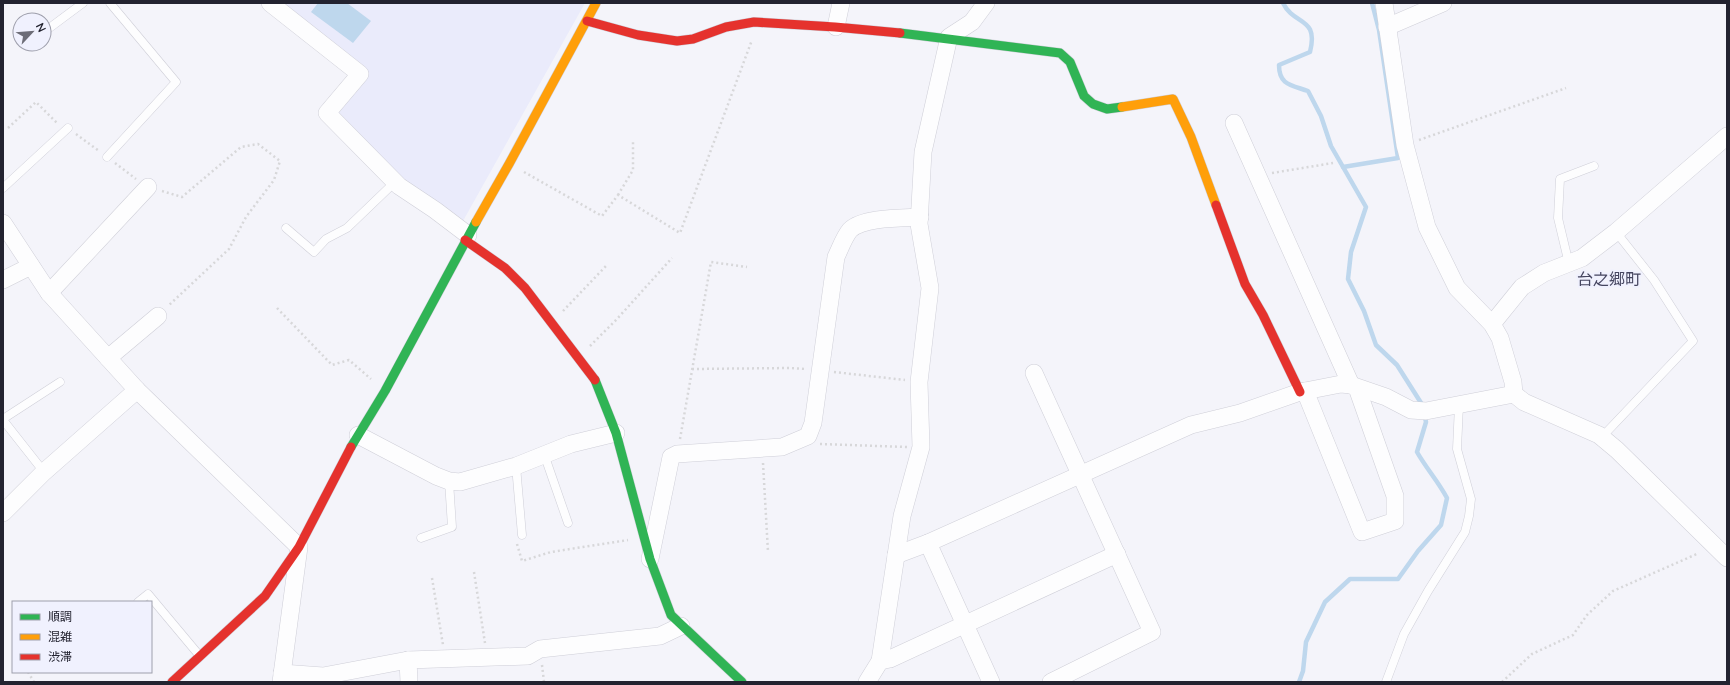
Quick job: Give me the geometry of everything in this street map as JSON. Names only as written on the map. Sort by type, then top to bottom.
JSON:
[{"type":"street","points":[[172,682],[265,596],[299,547],[358,435],[385,391],[596,3]]},
{"type":"street","points":[[836,26],[841,3]]},
{"type":"street","points":[[867,682],[880,661],[902,516],[921,447],[919,382],[930,288],[920,217],[923,152],[949,38],[972,22],[986,3]]},
{"type":"street","points":[[1384,3],[1405,145],[1427,227],[1457,288],[1492,324],[1500,338],[1513,382],[1514,394],[1524,402],[1601,438],[1727,558]]},
{"type":"street","points":[[1387,27],[1443,3]]},
{"type":"street","points":[[273,4],[360,74],[327,114],[395,182],[513,275],[552,322],[596,381],[616,433],[650,559],[671,615],[742,682]]},
{"type":"street","points":[[586,21],[658,39],[691,40],[720,28],[758,22],[836,26],[949,38],[1060,53],[1070,62],[1084,96],[1094,104],[1107,109],[1173,99],[1191,137],[1245,284],[1263,315],[1302,392],[1362,532],[1395,521],[1395,496],[1354,386],[1234,123]]},
{"type":"street","points":[[1492,324],[1522,287],[1544,273],[1582,258],[1616,232],[1727,136]]},
{"type":"street","points":[[49,293],[148,187]]},
{"type":"street","points":[[650,559],[671,457],[677,454],[782,447],[808,436],[813,423],[836,257],[843,241],[851,229],[861,223],[920,217]]},
{"type":"street","points":[[3,223],[49,293],[137,390],[299,547]]},
{"type":"street","points":[[3,280],[31,266]]},
{"type":"street","points":[[108,358],[158,316]]},
{"type":"street","points":[[1034,373],[1152,632],[1051,682]]},
{"type":"street","points":[[896,554],[928,543],[1191,425],[1240,413],[1302,392],[1341,384],[1354,386],[1386,397],[1411,410],[1426,412],[1514,394]]},
{"type":"street","points":[[3,513],[44,472],[137,390]]},
{"type":"street","points":[[358,435],[436,476],[449,481],[460,482],[516,466],[571,444],[616,433]]},
{"type":"street","points":[[928,543],[991,682]]},
{"type":"street","points":[[299,547],[281,678],[324,679],[408,660],[528,656],[540,649],[660,636],[681,626]]},
{"type":"street","points":[[880,661],[890,659],[1117,554]]},
{"type":"street","points":[[408,660],[409,682]]},
{"type":"lane","points":[[52,26],[84,3]]},
{"type":"lane","points":[[107,157],[176,82],[110,3]]},
{"type":"lane","points":[[3,188],[68,128]]},
{"type":"lane","points":[[1569,264],[1558,218],[1560,179],[1594,166]]},
{"type":"lane","points":[[286,228],[314,252],[326,239],[347,228],[395,182]]},
{"type":"lane","points":[[1601,438],[1693,341],[1654,280],[1616,232]]},
{"type":"lane","points":[[44,472],[3,420],[60,382]]},
{"type":"lane","points":[[1386,682],[1404,634],[1428,591],[1465,532],[1469,516],[1470,499],[1457,449],[1459,405]]},
{"type":"lane","points":[[544,454],[568,523]]},
{"type":"lane","points":[[516,466],[519,538]]},
{"type":"lane","points":[[421,538],[452,527],[449,481]]},
{"type":"lane","points":[[139,601],[148,594],[200,656]]},
{"type":"path","points":[[618,195],[680,233],[758,22]]},
{"type":"path","points":[[1405,145],[1566,88]]},
{"type":"path","points":[[8,128],[36,102],[59,125],[68,128],[148,187],[182,197],[241,147],[258,144],[280,160],[274,180],[246,217],[229,249],[158,316]]},
{"type":"path","points":[[509,164],[602,216],[618,195],[633,170],[633,140]]},
{"type":"path","points":[[1257,175],[1333,163]]},
{"type":"path","points":[[578,357],[617,319],[672,258]]},
{"type":"path","points":[[677,454],[711,262],[747,267]]},
{"type":"path","points":[[552,322],[606,266]]},
{"type":"path","points":[[277,308],[332,365],[349,360],[385,391]]},
{"type":"path","points":[[792,443],[921,447]]},
{"type":"path","points":[[762,448],[768,552]]},
{"type":"path","points":[[519,538],[522,562],[551,552],[644,537]]},
{"type":"path","points":[[1502,682],[1532,654],[1573,635],[1587,616],[1613,592],[1714,546]]},
{"type":"path","points":[[474,572],[487,658]]},
{"type":"path","points":[[432,578],[445,659]]},
{"type":"path","points":[[29,673],[34,682]]},
{"type":"shaded area","points":[[286,3],[585,3],[463,221],[402,182],[333,114],[365,73],[286,6]]},
{"type":"water","points":[[318,3],[347,3],[371,21],[353,43],[311,12]]},
{"type":"waterway","points":[[1283,3],[1293,15],[1308,27],[1311,32],[1312,41],[1310,52],[1279,65],[1281,77],[1287,83],[1308,91],[1321,116],[1331,146],[1366,207],[1351,252],[1348,279],[1364,311],[1376,345],[1397,365],[1423,406]]},
{"type":"waterway","points":[[1343,167],[1398,158],[1379,30],[1372,3]]},
{"type":"waterway","points":[[1299,682],[1303,671],[1306,642],[1325,602],[1350,579],[1398,579],[1418,551],[1441,525],[1447,498],[1417,452],[1426,422],[1424,414]]},
{"type":"traffic: fast","points":[[900,33],[1060,53],[1070,62],[1084,96],[1093,104],[1107,109],[1122,107]]},
{"type":"traffic: fast","points":[[351,447],[385,391],[476,222]]},
{"type":"traffic: fast","points":[[595,380],[616,433],[650,559],[671,615],[742,682]]},
{"type":"traffic: slow","points":[[476,222],[596,3]]},
{"type":"traffic: slow","points":[[1122,107],[1173,99],[1191,137],[1216,205]]},
{"type":"traffic: jam","points":[[587,21],[638,35],[677,41],[693,39],[726,27],[754,22],[900,33]]},
{"type":"traffic: jam","points":[[1216,205],[1245,284],[1263,315],[1300,392]]},
{"type":"traffic: jam","points":[[465,240],[505,268],[525,288],[595,380]]},
{"type":"traffic: jam","points":[[172,682],[265,596],[299,547],[351,447]]},
{"type":"district","name":"台之郷町","points":[[1609,278]]}]
